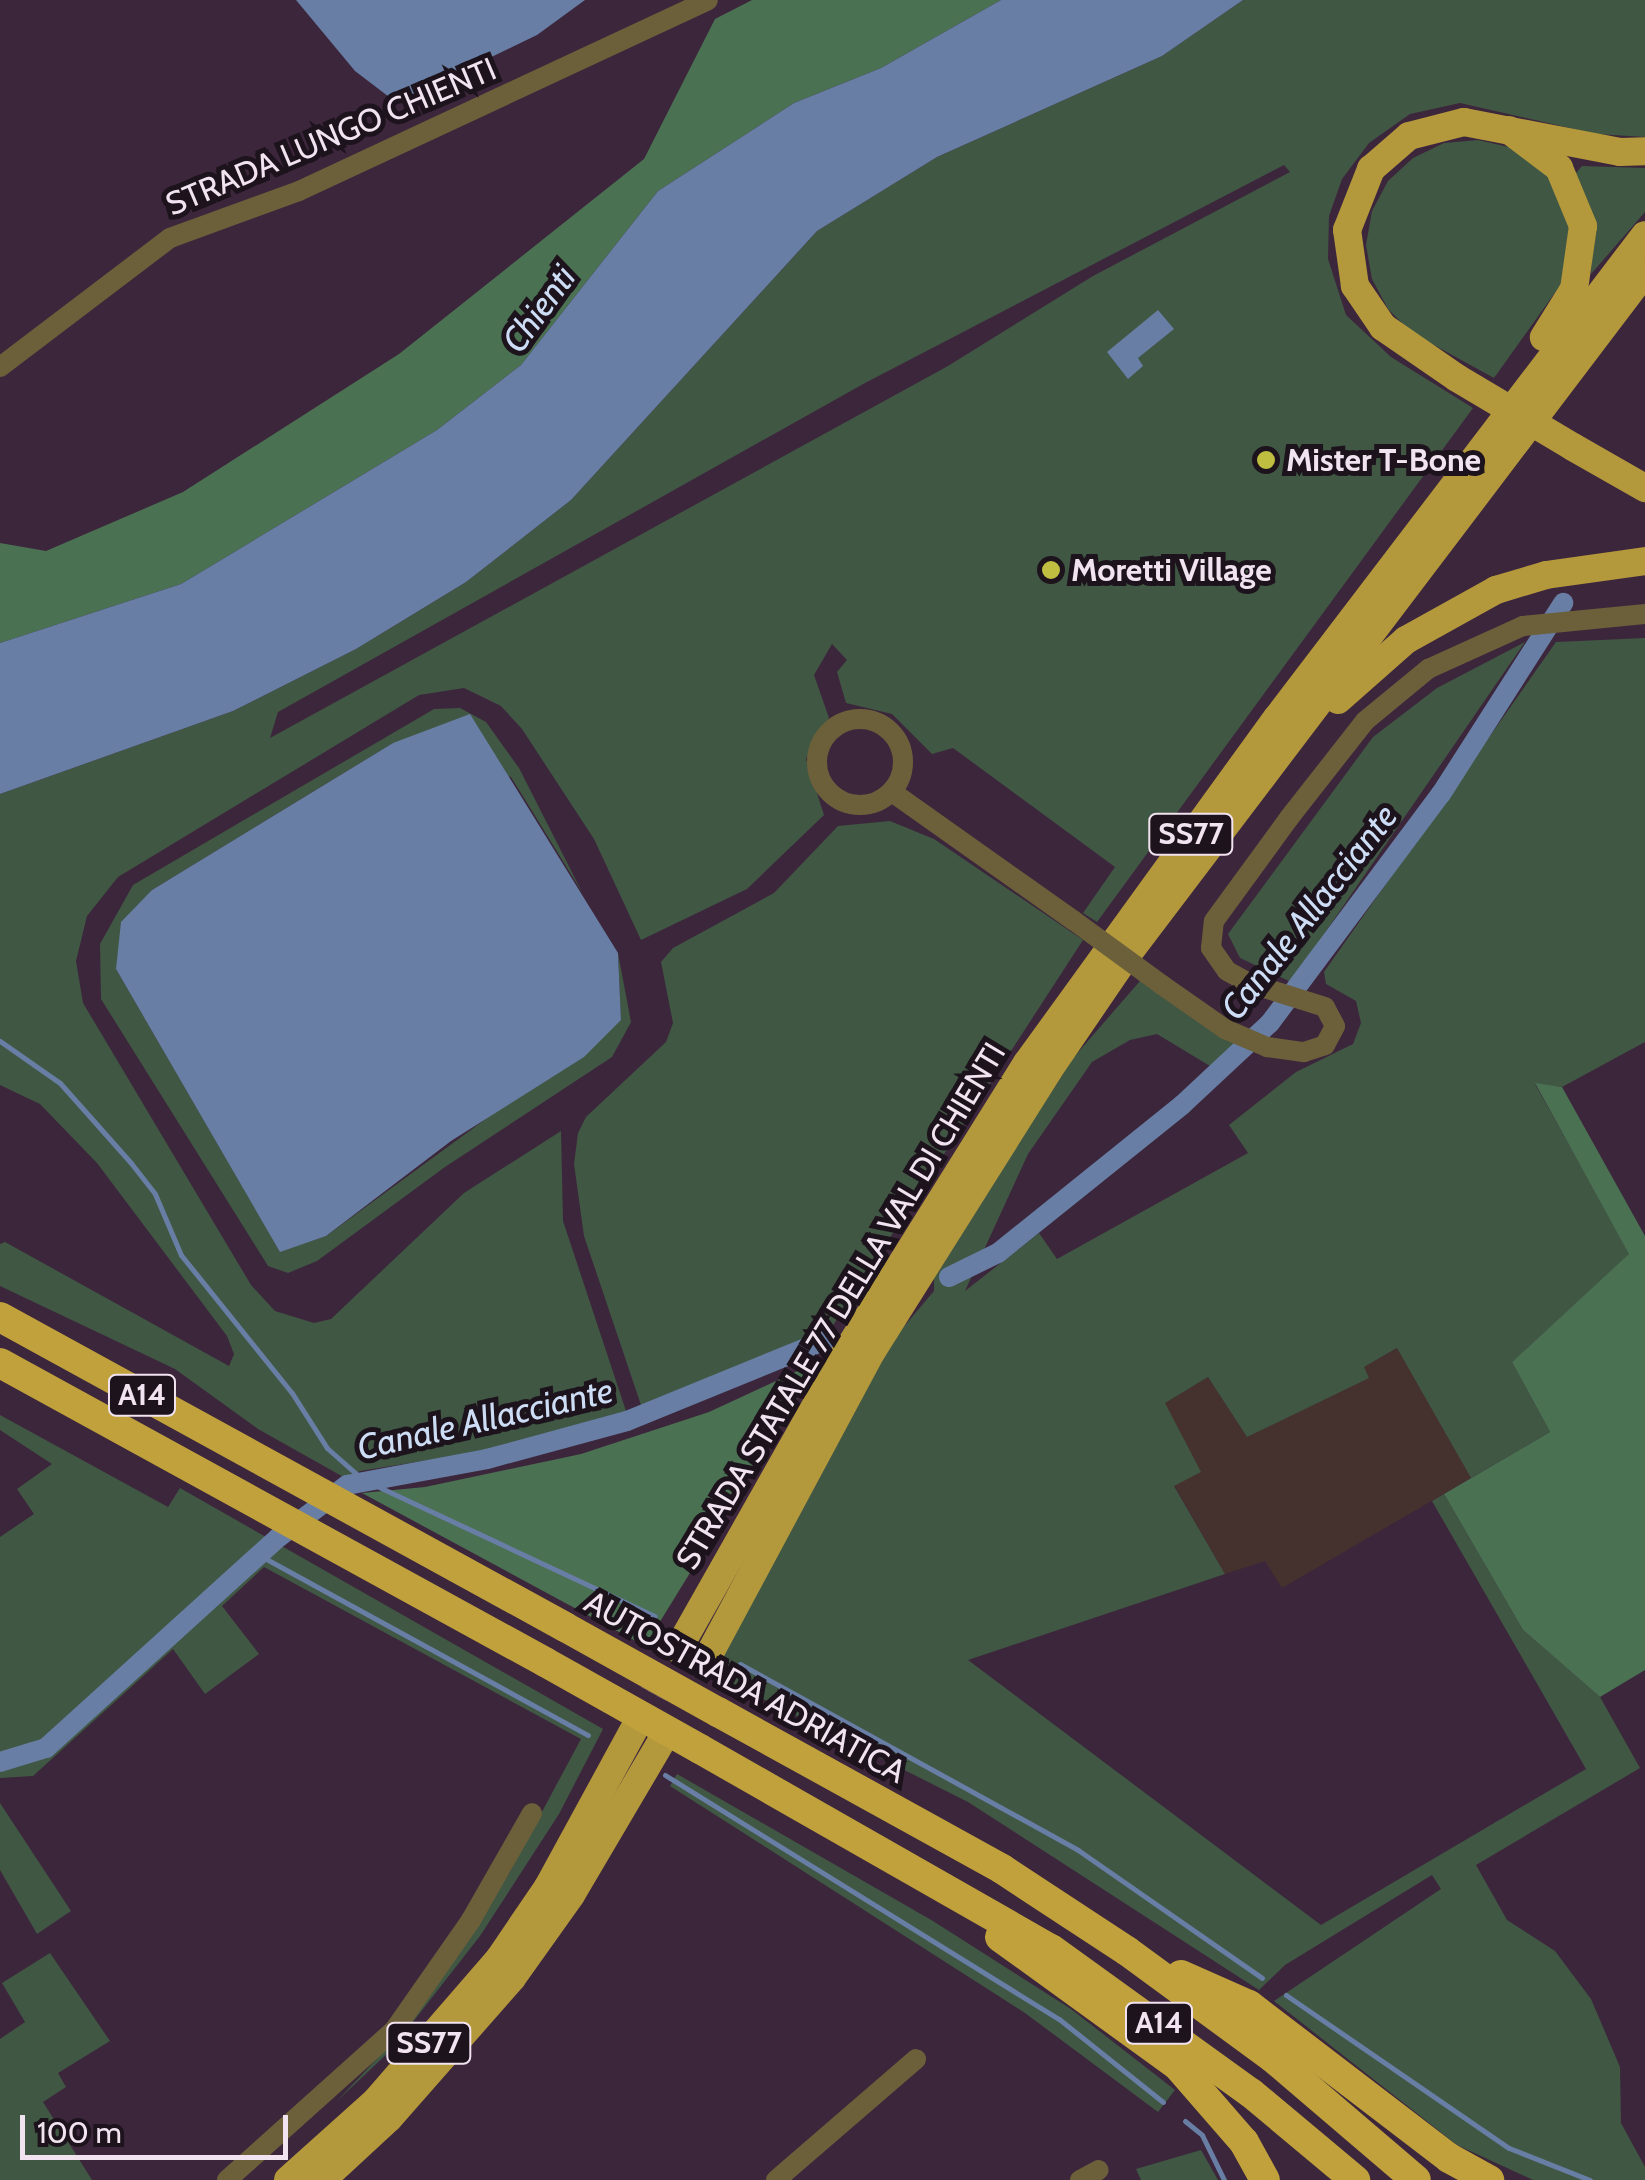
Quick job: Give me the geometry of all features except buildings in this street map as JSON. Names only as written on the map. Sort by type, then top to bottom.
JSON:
[{"type":"highway","points":[[1645,151],[1464,122],[1409,136],[1371,169],[1349,213],[1347,258],[1368,310],[1395,337],[1645,488]]},
{"type":"highway","points":[[1356,616],[1376,567],[1560,313],[1581,271],[1584,226],[1572,188],[1548,155],[1508,130]]},
{"type":"highway","name":"STRADA STATALE 77 DELLA VAL DI CHIENTI","points":[[678,1649],[1108,945],[1645,236]]},
{"type":"highway","name":"STRADA STATALE 77 DELLA VAL DI CHIENTI","points":[[913,1262],[1094,1004],[1645,272]]},
{"type":"highway","points":[[1094,1004],[1138,964],[1364,672],[1406,640],[1496,590],[1546,575],[1645,562]]},
{"type":"highway","name":"AUTOSTRADA ADRIATICA","points":[[0,1317],[1002,1870],[1126,1951],[1272,2057],[1416,2180]]},
{"type":"highway","name":"STRADA STATALE 77 DELLA VAL DI CHIENTI","points":[[704,1664],[858,1353]]},
{"type":"highway","name":"A14","points":[[0,1362],[947,1886],[1158,2023],[1356,2180]]},
{"type":"highway","name":"SS77","points":[[288,2180],[376,2101],[499,1958],[548,1887],[633,1731]]},
{"type":"highway","name":"SS77","points":[[322,2180],[390,2118],[512,1978],[572,1896],[660,1744]]},
{"type":"highway","points":[[947,1886],[1013,1950],[1177,2065],[1244,2142],[1265,2180]]},
{"type":"highway","points":[[1126,1951],[1249,2004],[1449,2158],[1490,2180]]},
{"type":"street","name":"STRADA LUNGO CHIENTI","points":[[0,367],[170,238],[299,191],[708,0]]},
{"type":"street","points":[[892,792],[1242,1038],[1266,1047],[1304,1052],[1328,1042],[1332,1014],[1302,998],[1272,990],[1217,960],[1209,935],[1214,921],[1365,721],[1428,670],[1523,626],[1645,614]]},
{"type":"street","points":[[852,719],[888,728],[904,761],[892,792],[858,805],[833,795],[817,758],[828,733],[852,719]]},
{"type":"street","points":[[226,2180],[395,2029],[471,1920],[532,1814]]},
{"type":"street","points":[[776,2180],[916,2059]]},
{"type":"shaded area","points":[[1398,1348],[1471,1478],[1282,1588],[1265,1561],[1225,1574],[1174,1485],[1164,1403],[1208,1377],[1247,1437],[1369,1377],[1363,1367]]},
{"type":"green space","points":[[752,0],[1001,0],[881,68],[794,103],[658,191],[521,365],[437,430],[181,584],[0,643],[0,543],[46,551],[183,492],[399,354],[644,159],[715,19]]},
{"type":"green space","points":[[1243,0],[1645,0],[1645,137],[1596,134],[1460,103],[1410,114],[1369,143],[1342,179],[1329,216],[1328,259],[1346,315],[1391,357],[1473,408],[1097,922],[1083,913],[1115,867],[953,748],[932,754],[892,714],[846,703],[837,672],[847,660],[832,644],[814,675],[829,718],[806,759],[824,815],[747,889],[641,940],[594,839],[522,729],[501,706],[464,688],[419,695],[118,877],[87,916],[76,961],[83,1003],[251,1285],[275,1311],[314,1323],[331,1319],[464,1193],[561,1131],[563,1221],[627,1414],[485,1451],[360,1471],[347,1479],[258,1429],[175,1369],[0,1286],[0,1244],[5,1242],[229,1366],[234,1354],[227,1336],[97,1163],[40,1104],[0,1085],[0,794],[233,711],[356,649],[466,582],[571,500],[817,231],[937,157],[1162,56]],"holes":[[[1284,165],[1290,172],[1093,276],[948,366],[270,738],[278,712],[865,383]]]},
{"type":"green space","points":[[1478,140],[1513,148],[1543,166],[1565,194],[1577,262],[1494,378],[1412,333],[1388,309],[1372,279],[1366,245],[1372,211],[1388,181],[1413,158],[1444,143]]},
{"type":"green space","points":[[1582,166],[1645,168],[1645,212],[1591,274],[1593,219],[1575,174]]},
{"type":"green space","points":[[1645,638],[1645,1042],[1562,1087],[1535,1084],[1630,1254],[1512,1362],[1550,1432],[1471,1478],[1397,1348],[1364,1367],[1369,1378],[1247,1437],[1208,1377],[1165,1403],[1201,1472],[1174,1486],[1225,1574],[968,1660],[1321,1925],[1586,1769],[1432,1501],[1444,1494],[1523,1630],[1600,1697],[1640,1768],[1476,1865],[1507,1920],[1555,1951],[1591,1999],[1620,2067],[1621,2123],[1645,2167],[1645,2180],[1533,2180],[1457,2145],[1274,2001],[1441,1889],[1432,1875],[1285,1965],[1259,1990],[968,1802],[713,1674],[895,1337],[934,1291],[934,1271],[1074,1057],[1140,981],[1236,1044],[1210,1066],[1157,1034],[1130,1040],[1092,1062],[1028,1154],[965,1291],[1039,1233],[1057,1259],[1248,1153],[1229,1125],[1296,1072],[1353,1044],[1361,1023],[1356,1001],[1326,984],[1324,972],[1556,642]]},
{"type":"green space","points":[[1525,642],[1291,982],[1240,958],[1228,934],[1373,737],[1437,688]]},
{"type":"green space","points":[[460,708],[486,722],[519,768],[582,892],[511,777],[393,743],[152,890],[116,969],[280,1251],[326,1236],[621,1020],[618,953],[631,1022],[612,1057],[445,1167],[317,1261],[288,1273],[268,1266],[101,999],[100,944],[133,885],[434,709]]},
{"type":"green space","points":[[890,821],[934,839],[1083,940],[828,1333],[642,1408],[584,1236],[574,1164],[578,1133],[586,1117],[666,1042],[673,1023],[661,962],[673,948],[774,893],[838,826]]},
{"type":"green space","points":[[1535,1083],[1562,1087],[1645,1236],[1645,1670],[1600,1697],[1523,1630],[1444,1494],[1550,1432],[1512,1362],[1629,1254]]},
{"type":"green space","points":[[821,1360],[645,1646],[362,1493],[425,1487],[581,1454],[709,1412]]},
{"type":"green space","points":[[0,1415],[168,1507],[180,1488],[603,1729],[559,1814],[480,1936],[391,2050],[336,2102],[389,2046],[507,1877],[581,1739],[264,1567],[222,1606],[259,1654],[205,1694],[173,1649],[33,1776],[0,1778],[0,1537],[34,1514],[17,1489],[52,1464],[0,1430]]},
{"type":"green space","points":[[677,1774],[933,1921],[1071,2009],[1175,2090],[1158,2112],[1025,2013],[670,1786]]},
{"type":"green space","points":[[0,1803],[71,1911],[37,1934],[0,1870]]},
{"type":"green space","points":[[50,1953],[110,2041],[58,2073],[66,2087],[43,2102],[92,2180],[0,2180],[0,2039],[25,2022],[2,1983]]},
{"type":"green space","points":[[1201,2150],[1218,2180],[1141,2180],[1136,2169]]},
{"type":"water","points":[[296,0],[585,0],[537,35],[397,103],[355,71]]},
{"type":"water","points":[[1001,0],[1243,0],[1162,56],[937,157],[817,231],[571,500],[466,582],[356,649],[233,711],[0,794],[0,643],[181,584],[437,430],[521,365],[658,191],[794,103],[881,68]]},
{"type":"water","points":[[1158,310],[1174,329],[1138,358],[1143,366],[1128,379],[1107,352]]},
{"type":"water","points":[[470,714],[618,953],[621,1020],[584,1057],[451,1141],[326,1236],[280,1252],[116,969],[121,922],[152,890],[393,743]]},
{"type":"waterway","name":"Canale Allacciante","points":[[949,1277],[998,1253],[1182,1105],[1270,1023],[1441,794],[1563,603]]},
{"type":"waterway","points":[[0,1041],[60,1083],[131,1163],[155,1194],[181,1255],[292,1393],[327,1448],[362,1479],[654,1616]]},
{"type":"waterway","name":"Canale Allacciante","points":[[0,1762],[46,1748],[279,1537],[347,1485],[487,1459],[627,1421],[830,1338]]},
{"type":"waterway","points":[[259,1555],[588,1735]]},
{"type":"waterway","points":[[740,1664],[1078,1850],[1262,1978]]},
{"type":"waterway","points":[[665,1775],[1059,2019],[1163,2102]]},
{"type":"waterway","points":[[1286,1995],[1509,2148],[1590,2180]]},
{"type":"waterway","points":[[1185,2121],[1202,2135],[1224,2180]]},
{"type":"tunnel","points":[[633,1731],[678,1649]]},
{"type":"tunnel","points":[[660,1744],[704,1664]]},
{"type":"place","name":"Mister T-Bone","points":[[1266,460]]},
{"type":"place","name":"Moretti Village","points":[[1051,570]]},
{"type":"water label","name":"Chienti","points":[[539,309]]}]
